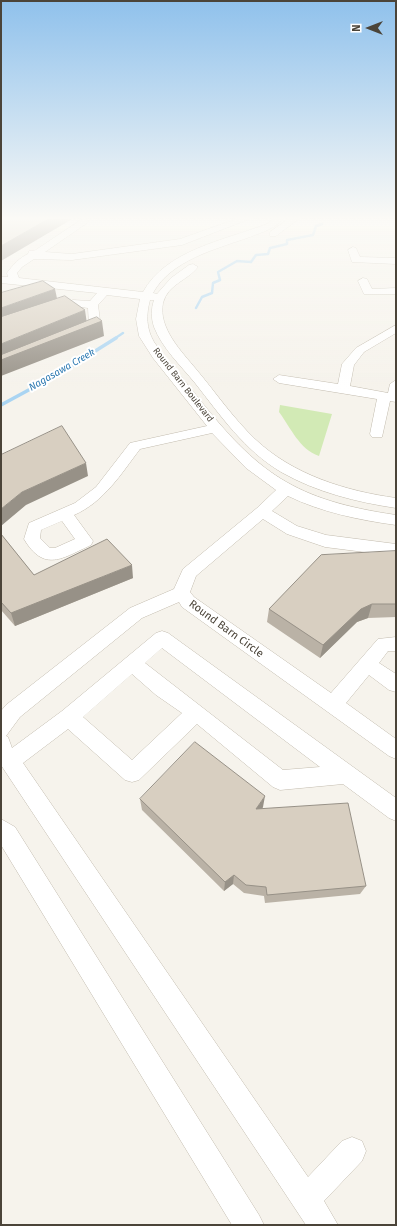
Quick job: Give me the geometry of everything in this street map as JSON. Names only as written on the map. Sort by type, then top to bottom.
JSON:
[{"type":"street","points":[[13,275],[15,281]]},
{"type":"street","name":"Round Barn Boulevard","points":[[162,275],[155,282],[146,296],[142,314],[143,332],[158,355],[216,428],[250,465],[286,489],[331,507],[365,516],[396,520]]},
{"type":"street","points":[[1,280],[60,284],[104,292],[159,297],[175,278],[180,275]]},
{"type":"street","points":[[361,275],[372,305]]},
{"type":"street","points":[[368,292],[396,291]]},
{"type":"street","points":[[74,337],[95,328],[93,305],[104,292]]},
{"type":"street","name":"Round Barn Boulevard","points":[[159,297],[157,312],[160,328],[172,347],[241,432],[269,459],[298,476],[322,486],[377,501],[396,503]]},
{"type":"street","points":[[46,313],[73,303],[93,305]]},
{"type":"street","points":[[343,389],[348,364],[360,350],[396,328]]},
{"type":"street","points":[[279,379],[391,397]]},
{"type":"street","points":[[377,434],[396,384]]},
{"type":"street","points":[[65,514],[80,507],[101,490],[135,446],[216,428]]},
{"type":"street","name":"Round Barn Circle","points":[[286,489],[262,512],[189,573],[181,593],[188,602],[332,706],[396,750]]},
{"type":"street","points":[[262,512],[292,530],[325,541],[396,550]]},
{"type":"street","points":[[1,729],[4,722],[13,711],[136,614],[171,599],[181,593]]},
{"type":"street","points":[[323,1225],[6,752],[69,717],[162,638],[396,811]]},
{"type":"street","points":[[332,706],[384,644],[396,644]]},
{"type":"street","points":[[132,663],[163,689],[196,712],[280,780],[347,774]]},
{"type":"street","points":[[367,664],[396,684]]},
{"type":"street","points":[[69,717],[132,773],[196,712]]},
{"type":"street","points":[[1,830],[7,835],[249,1225]]},
{"type":"street","points":[[306,1200],[352,1151]]},
{"type":"green space","points":[[280,405],[332,414],[319,456],[312,453],[296,437],[279,412]]},
{"type":"building","points":[[43,281],[55,289],[1,308],[1,293]]},
{"type":"building","points":[[65,296],[85,310],[1,344],[1,317]]},
{"type":"building","points":[[97,317],[102,321],[1,360],[1,355]]},
{"type":"building","points":[[62,426],[86,463],[22,492],[1,509],[1,455]]},
{"type":"building","points":[[1,534],[34,575],[107,539],[132,565],[11,613],[1,602]]},
{"type":"building","points":[[396,551],[396,604],[372,604],[361,609],[323,645],[269,609],[321,555]]},
{"type":"building","points":[[195,742],[265,796],[256,809],[348,803],[366,886],[267,895],[266,887],[246,885],[234,875],[225,882],[140,799]]},
{"type":"waterway","name":"Nagasawa Creek","points":[[196,308],[202,297],[212,293],[213,283],[220,280],[219,275]]},
{"type":"waterway","name":"Nagasawa Creek","points":[[114,339],[123,333]]},
{"type":"waterway","name":"Nagasawa Creek","points":[[1,405],[60,373],[116,338]]}]
